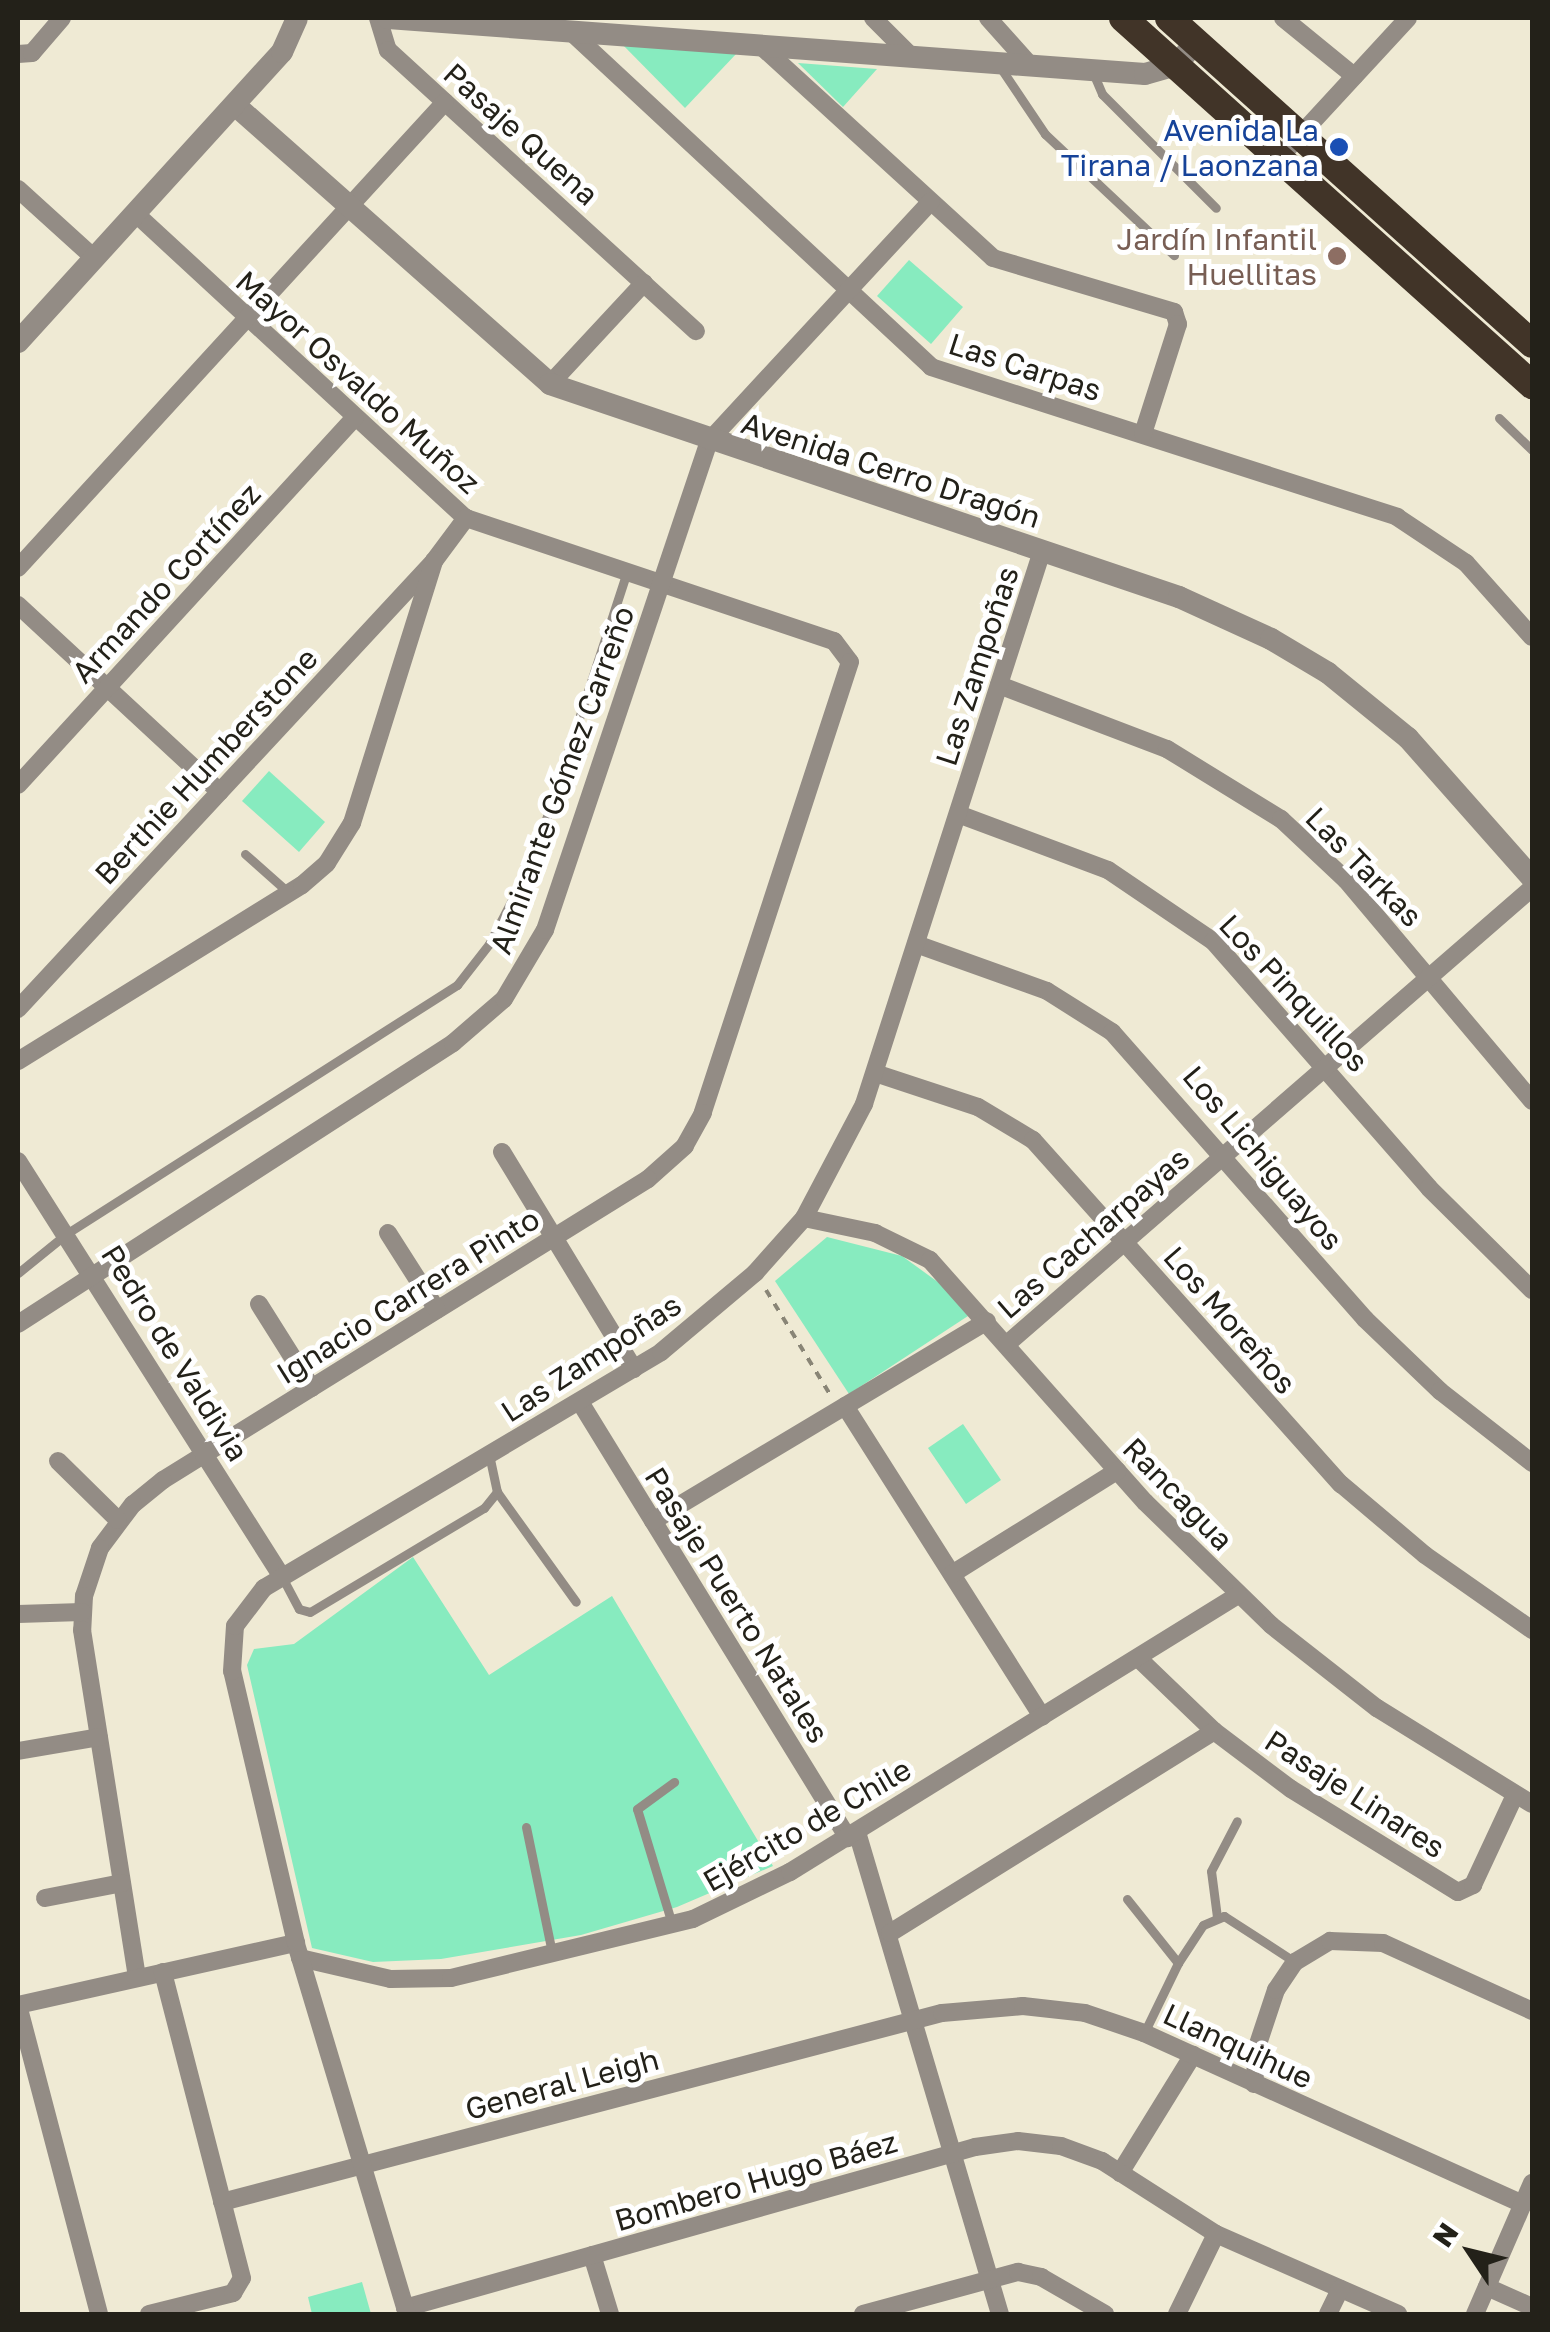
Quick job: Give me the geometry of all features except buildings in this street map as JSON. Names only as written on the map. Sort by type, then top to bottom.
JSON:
[{"type":"highway","points":[[1123,18],[1532,386]]},
{"type":"highway","points":[[1168,18],[1532,344]]},
{"type":"street","points":[[18,54],[32,53],[62,18]]},
{"type":"street","points":[[18,342],[236,105],[288,43],[297,18]]},
{"type":"street","name":"Pasaje Quena","points":[[378,18],[382,43],[696,331]]},
{"type":"street","points":[[388,18],[1154,73],[1176,65],[1196,42]]},
{"type":"street","points":[[873,18],[912,57]]},
{"type":"street","points":[[988,18],[1031,66]]},
{"type":"street","points":[[1284,18],[1354,76]]},
{"type":"street","points":[[1279,158],[1408,18]]},
{"type":"street","name":"Las Carpas","points":[[570,31],[931,366],[1414,525],[1466,563],[1532,637]]},
{"type":"street","points":[[760,46],[993,258],[1174,312],[1178,324],[1143,434]]},
{"type":"street","points":[[18,568],[445,102]]},
{"type":"street","name":"Avenida Cerro Dragón","points":[[236,105],[550,384],[1210,610],[1328,673],[1435,765],[1532,878]]},
{"type":"street","points":[[18,189],[94,258]]},
{"type":"street","name":"Almirante Gómez Carreño","points":[[18,1324],[462,1036],[504,1000],[541,939],[708,441],[930,202]]},
{"type":"street","name":"Mayor Osvaldo Muñoz","points":[[135,214],[466,518],[834,641],[848,654]]},
{"type":"street","points":[[550,384],[644,283]]},
{"type":"street","name":"Armando Cortínez","points":[[18,784],[354,418]]},
{"type":"street","name":"Berthie Humberstone","points":[[18,1009],[434,561],[466,518]]},
{"type":"street","name":"Las Zampoñas","points":[[406,2311],[298,1950],[230,1656],[240,1614],[282,1577],[634,1368],[755,1273],[804,1218],[838,1162],[875,1073],[1042,551]]},
{"type":"street","name":"Berthie Humberstone","points":[[18,1062],[289,893],[327,864],[352,822],[434,561]]},
{"type":"street","points":[[18,606],[220,792]]},
{"type":"street","name":"Ignacio Carrera Pinto","points":[[137,1978],[82,1612],[94,1564],[118,1520],[146,1492],[662,1170],[696,1130],[849,672],[848,654]]},
{"type":"street","name":"Las Tarkas","points":[[999,685],[1137,735],[1254,799],[1329,862],[1532,1101]]},
{"type":"street","name":"Los Pinquillos","points":[[958,814],[1078,856],[1166,905],[1234,961],[1440,1200],[1532,1290]]},
{"type":"street","name":"Las Cacharpayas","points":[[1007,1344],[1532,888]]},
{"type":"street","name":"Los Lichiguayos","points":[[916,944],[1024,981],[1092,1017],[1149,1067],[1366,1319],[1440,1391],[1532,1463]]},
{"type":"street","name":"Los Moreños","points":[[875,1073],[968,1103],[1015,1128],[1050,1156],[1341,1484],[1440,1566],[1532,1630]]},
{"type":"street","points":[[502,1152],[634,1368]]},
{"type":"street","name":"Pedro de Valdivia","points":[[18,1161],[282,1577]]},
{"type":"street","name":"Rancagua","points":[[804,1218],[904,1244],[942,1269],[1117,1471],[1238,1595],[1377,1708],[1524,1799]]},
{"type":"street","points":[[388,1232],[437,1310]]},
{"type":"street","points":[[259,1304],[312,1388]]},
{"type":"street","name":"Las Cacharpayas","points":[[654,1522],[987,1320]]},
{"type":"street","name":"Pasaje Puerto Natales","points":[[580,1402],[853,1835],[890,1933],[1000,2314]]},
{"type":"street","points":[[842,1408],[1042,1717]]},
{"type":"street","points":[[58,1461],[118,1520]]},
{"type":"street","points":[[952,1574],[1117,1471]]},
{"type":"street","name":"Ejército de Chile","points":[[18,2005],[163,1972],[298,1950],[360,1975],[421,1980],[552,1956],[672,1926],[744,1898],[853,1835],[1238,1595]]},
{"type":"street","points":[[18,1614],[82,1612]]},
{"type":"street","name":"Pasaje Linares","points":[[1138,1658],[1214,1730],[1331,1817],[1458,1892],[1473,1885],[1524,1799]]},
{"type":"street","points":[[890,1933],[1214,1730]]},
{"type":"street","points":[[18,1751],[99,1737]]},
{"type":"street","points":[[45,1898],[122,1883]]},
{"type":"street","points":[[1254,2084],[1268,2008],[1295,1962],[1343,1938],[1383,1943],[1532,2011]]},
{"type":"street","points":[[149,2314],[240,2288],[163,1972]]},
{"type":"street","points":[[18,2005],[99,2314]]},
{"type":"street","name":"Llanquihue","points":[[915,2020],[1023,2006],[1085,2014],[1144,2032],[1523,2204]]},
{"type":"street","name":"General Leigh","points":[[222,2202],[915,2020]]},
{"type":"street","points":[[1120,2172],[1193,2055]]},
{"type":"street","name":"Bombero Hugo Báez","points":[[406,2311],[954,2154],[1040,2142],[1082,2152],[1216,2234],[1398,2314]]},
{"type":"street","points":[[1475,2314],[1532,2183]]},
{"type":"street","points":[[1177,2314],[1216,2234]]},
{"type":"street","points":[[592,2255],[610,2314]]},
{"type":"street","points":[[863,2314],[989,2278],[1030,2273],[1105,2314]]},
{"type":"street","points":[[1487,2288],[1532,2307]]},
{"type":"street","points":[[1328,2314],[1340,2289]]},
{"type":"lane","points":[[998,64],[1045,134],[1174,255]]},
{"type":"lane","points":[[1092,71],[1102,94],[1216,208]]},
{"type":"lane","points":[[1499,418],[1532,450]]},
{"type":"lane","points":[[18,1273],[66,1234],[457,986],[490,944],[533,858],[626,574]]},
{"type":"lane","points":[[245,854],[289,893]]},
{"type":"lane","points":[[488,1456],[497,1492],[576,1602]]},
{"type":"lane","points":[[282,1577],[299,1608],[310,1612],[484,1508],[497,1492]]},
{"type":"lane","points":[[672,1926],[640,1835],[637,1809],[674,1782]]},
{"type":"lane","points":[[1144,2032],[1178,1963],[1216,1917],[1211,1871],[1237,1821]]},
{"type":"lane","points":[[526,1827],[552,1956]]},
{"type":"lane","points":[[1127,1899],[1178,1963]]},
{"type":"lane","points":[[1216,1917],[1237,1921],[1295,1962]]},
{"type":"path","points":[[755,1273],[842,1408]]},
{"type":"green space","points":[[618,40],[737,53],[685,108]]},
{"type":"green space","points":[[798,63],[877,69],[843,107]]},
{"type":"green space","points":[[909,260],[963,307],[931,344],[877,296]]},
{"type":"green space","points":[[269,771],[325,822],[299,852],[242,801]]},
{"type":"green space","points":[[827,1237],[902,1256],[942,1285],[968,1316],[849,1394],[775,1281]]},
{"type":"green space","points":[[963,1424],[1001,1480],[966,1504],[928,1448]]},
{"type":"green space","points":[[413,1557],[489,1675],[612,1596],[773,1866],[677,1907],[581,1935],[441,1959],[373,1962],[312,1948],[247,1665],[254,1649],[294,1644]]},
{"type":"green space","points":[[362,2282],[371,2314],[312,2314],[308,2297]]},
{"type":"place","name":"Avenida La Tirana / Laonzana","points":[[1339,147]]},
{"type":"place","name":"Jardín Infantil Huellitas","points":[[1337,256]]}]
